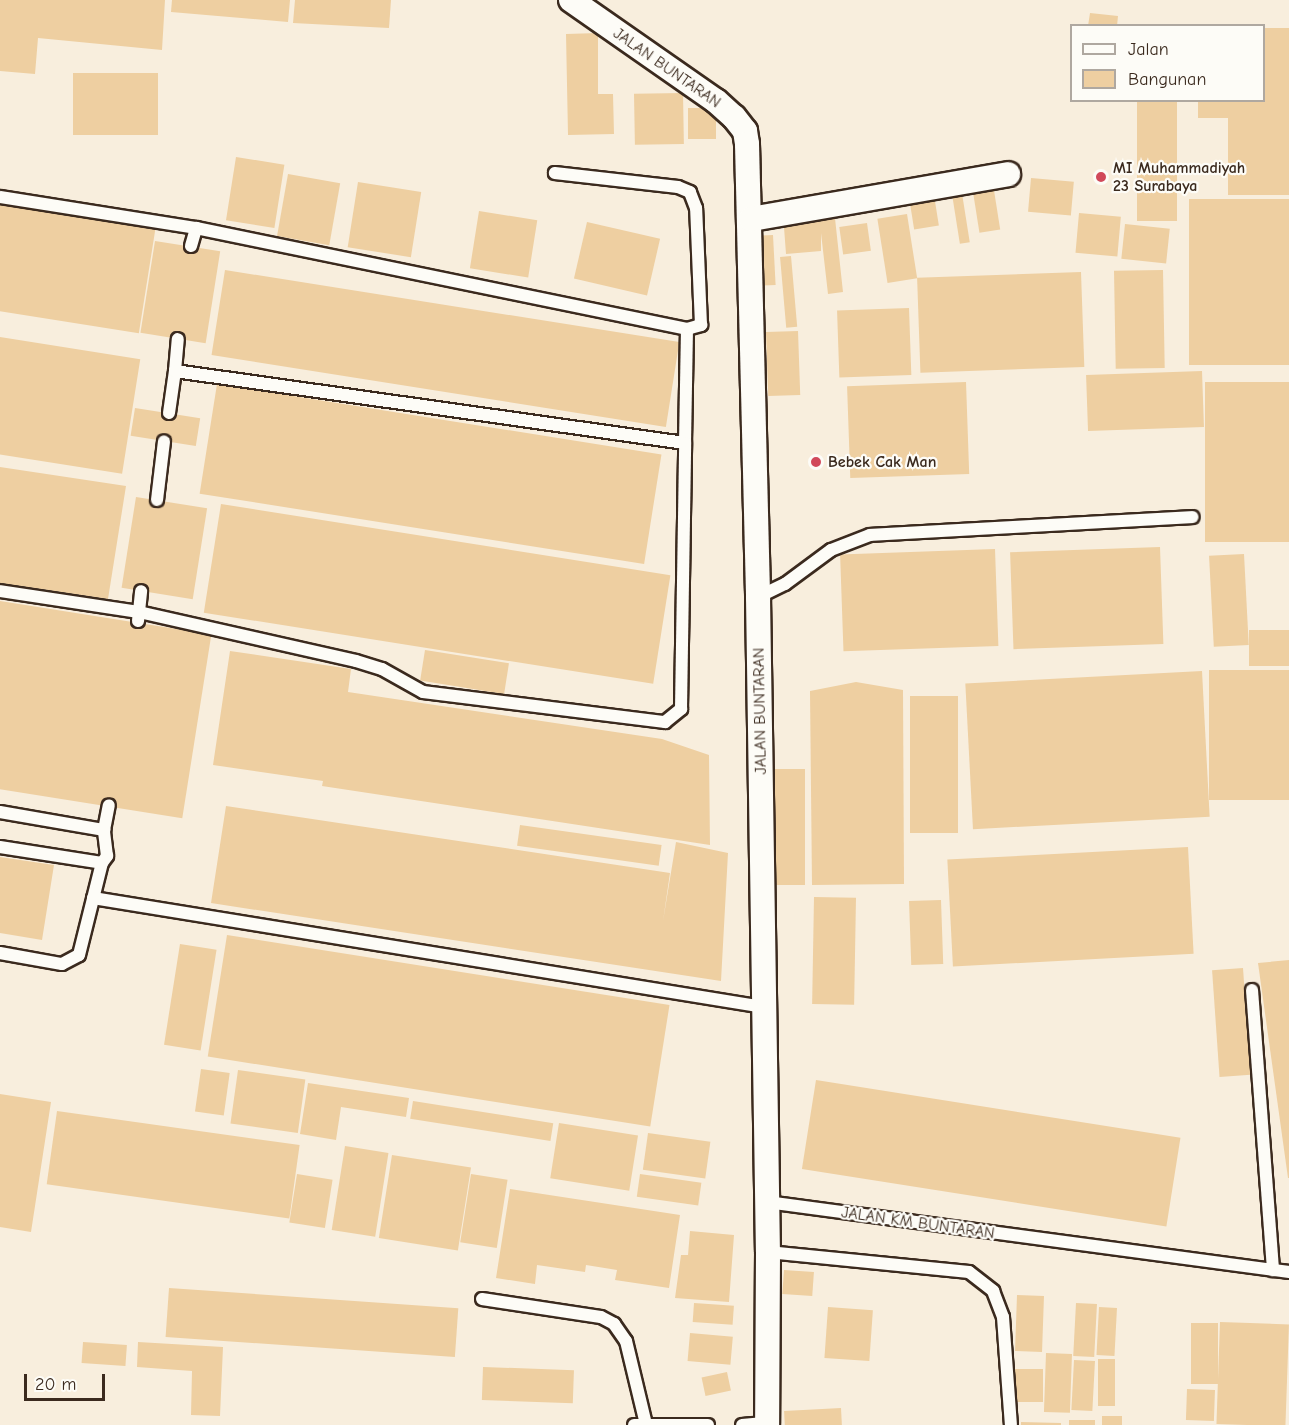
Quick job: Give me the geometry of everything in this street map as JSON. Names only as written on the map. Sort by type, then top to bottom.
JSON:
[{"type":"street","name":"JALAN BUNTARAN","points":[[571,0],[734,117],[745,131],[751,219],[767,1202]]},
{"type":"street","points":[[751,219],[1008,174]]},
{"type":"street","points":[[767,1202],[767,1424]]},
{"type":"lane","points":[[0,197],[196,228],[687,329],[700,325],[696,208],[690,192],[678,187],[555,173]]},
{"type":"lane","points":[[191,246],[196,228]]},
{"type":"lane","points":[[0,591],[139,616],[356,661],[382,669],[423,692],[665,722],[681,709],[687,329]]},
{"type":"lane","points":[[169,413],[178,339]]},
{"type":"lane","points":[[174,371],[685,443]]},
{"type":"lane","points":[[157,500],[164,441]]},
{"type":"lane","points":[[758,597],[784,584],[831,550],[870,535],[1192,517]]},
{"type":"lane","points":[[139,616],[141,591]]},
{"type":"lane","points":[[0,953],[62,964],[72,962],[80,955],[102,863],[108,850],[104,830],[109,805]]},
{"type":"lane","points":[[0,812],[104,830]]},
{"type":"lane","points":[[0,847],[102,863]]},
{"type":"lane","points":[[93,898],[764,1007]]},
{"type":"lane","points":[[1252,990],[1273,1270]]},
{"type":"lane","name":"JALAN KM BUNTARAN","points":[[767,1202],[1289,1272]]},
{"type":"lane","points":[[768,1252],[969,1272],[993,1291],[1002,1317],[1011,1425]]},
{"type":"lane","points":[[482,1299],[601,1317],[614,1324],[626,1341],[646,1424]]},
{"type":"lane","points":[[742,1425],[767,1424]]},
{"type":"lane","points":[[634,1425],[708,1425]]},
{"type":"shaded area","points":[[0,0],[1289,0],[1289,1425],[0,1425]]},
{"type":"building","points":[[0,0],[165,0],[162,50],[38,38],[35,74],[0,71]]},
{"type":"building","points":[[172,0],[290,0],[288,22],[171,12]]},
{"type":"building","points":[[295,0],[391,0],[389,28],[293,23]]},
{"type":"building","points":[[1090,13],[1118,16],[1117,24],[1088,24]]},
{"type":"building","points":[[1265,28],[1289,28],[1289,195],[1228,195],[1228,118],[1198,118],[1198,102],[1265,102]]},
{"type":"building","points":[[598,33],[598,94],[613,94],[614,134],[568,135],[566,34]]},
{"type":"building","points":[[73,73],[158,73],[158,135],[73,135]]},
{"type":"building","points":[[683,93],[684,144],[635,145],[634,94]]},
{"type":"building","points":[[1137,102],[1177,102],[1177,221],[1137,221]]},
{"type":"building","points":[[688,108],[716,108],[716,139],[688,139]]},
{"type":"building","points":[[236,157],[284,165],[274,228],[226,220]]},
{"type":"building","points":[[288,174],[340,183],[329,245],[277,236]]},
{"type":"building","points":[[1031,178],[1074,182],[1071,216],[1028,212]]},
{"type":"building","points":[[358,182],[421,192],[411,257],[348,247]]},
{"type":"building","points":[[993,184],[1000,229],[979,233],[972,187]]},
{"type":"building","points":[[961,187],[970,242],[960,244],[951,189]]},
{"type":"building","points":[[934,195],[939,226],[914,230],[909,199]]},
{"type":"building","points":[[1189,199],[1289,199],[1289,365],[1189,365]]},
{"type":"building","points":[[0,200],[156,225],[139,333],[0,311]]},
{"type":"building","points":[[834,209],[843,292],[828,294],[821,233],[821,251],[786,254],[783,214]]},
{"type":"building","points":[[479,211],[537,220],[528,278],[470,268]]},
{"type":"building","points":[[1079,213],[1121,217],[1117,257],[1076,253]]},
{"type":"building","points":[[907,214],[917,278],[888,283],[877,219]]},
{"type":"building","points":[[587,222],[660,239],[647,295],[574,279]]},
{"type":"building","points":[[867,223],[871,251],[843,255],[839,227]]},
{"type":"building","points":[[1125,224],[1170,229],[1166,264],[1121,259]]},
{"type":"building","points":[[773,235],[776,285],[763,286],[760,236]]},
{"type":"building","points":[[155,241],[220,251],[206,343],[140,333]]},
{"type":"building","points":[[791,256],[797,327],[786,328],[780,257]]},
{"type":"building","points":[[225,270],[679,342],[666,427],[212,355]]},
{"type":"building","points":[[1163,270],[1165,368],[1116,369],[1114,271]]},
{"type":"building","points":[[1081,272],[1084,367],[920,373],[917,278]]},
{"type":"building","points":[[909,308],[911,375],[839,377],[837,311]]},
{"type":"building","points":[[798,331],[800,395],[768,396],[766,332]]},
{"type":"building","points":[[0,337],[140,359],[122,474],[0,454]]},
{"type":"building","points":[[1202,371],[1204,427],[1088,431],[1086,375]]},
{"type":"building","points":[[966,382],[969,474],[850,478],[847,386]]},
{"type":"building","points":[[1205,382],[1289,382],[1289,542],[1205,542]]},
{"type":"building","points":[[217,384],[661,454],[644,564],[200,494]]},
{"type":"building","points":[[135,408],[200,418],[196,446],[131,436]]},
{"type":"building","points":[[0,467],[126,486],[108,599],[0,583]]},
{"type":"building","points":[[136,497],[207,508],[193,599],[122,588]]},
{"type":"building","points":[[221,504],[670,575],[653,684],[204,613]]},
{"type":"building","points":[[1160,547],[1163,644],[1013,649],[1010,552]]},
{"type":"building","points":[[995,549],[998,646],[843,651],[840,554]]},
{"type":"building","points":[[1244,554],[1249,645],[1214,647],[1209,556]]},
{"type":"building","points":[[0,601],[211,634],[182,818],[0,789]]},
{"type":"building","points":[[1249,630],[1289,630],[1289,666],[1249,666]]},
{"type":"building","points":[[425,650],[509,663],[504,694],[420,681]]},
{"type":"building","points":[[230,651],[351,669],[348,692],[662,739],[709,755],[710,845],[322,786],[323,781],[213,765]]},
{"type":"building","points":[[1209,670],[1289,670],[1289,800],[1209,800]]},
{"type":"building","points":[[1202,671],[1210,817],[973,829],[965,683]]},
{"type":"building","points":[[856,682],[903,690],[904,884],[812,885],[810,691]]},
{"type":"building","points":[[910,696],[958,696],[958,833],[910,833]]},
{"type":"building","points":[[769,769],[805,769],[805,885],[769,885]]},
{"type":"building","points":[[226,806],[670,873],[663,921],[676,842],[728,853],[721,981],[211,903]]},
{"type":"building","points":[[520,825],[662,845],[659,866],[517,846]]},
{"type":"building","points":[[1188,847],[1194,954],[953,966],[947,860]]},
{"type":"building","points":[[0,857],[54,865],[42,940],[0,933]]},
{"type":"building","points":[[814,897],[856,898],[854,1005],[812,1004]]},
{"type":"building","points":[[941,900],[943,964],[911,965],[909,901]]},
{"type":"building","points":[[227,935],[669,1005],[650,1127],[208,1056]]},
{"type":"building","points":[[180,944],[217,950],[201,1051],[164,1045]]},
{"type":"building","points":[[1289,960],[1289,1178],[1288,1178],[1258,963]]},
{"type":"building","points":[[1243,968],[1250,1075],[1220,1077],[1212,970]]},
{"type":"building","points":[[201,1069],[230,1073],[224,1116],[195,1112]]},
{"type":"building","points":[[238,1070],[305,1079],[298,1133],[230,1123]]},
{"type":"building","points":[[816,1080],[1180,1138],[1166,1227],[802,1169]]},
{"type":"building","points":[[308,1083],[409,1098],[406,1117],[341,1107],[336,1140],[300,1134]]},
{"type":"building","points":[[0,1094],[51,1102],[31,1232],[0,1227]]},
{"type":"building","points":[[413,1101],[553,1123],[550,1141],[410,1119]]},
{"type":"building","points":[[57,1111],[300,1145],[289,1218],[47,1184]]},
{"type":"building","points":[[559,1123],[638,1136],[629,1191],[550,1178]]},
{"type":"building","points":[[648,1133],[710,1142],[705,1178],[643,1170]]},
{"type":"building","points":[[345,1146],[388,1153],[375,1237],[332,1230]]},
{"type":"building","points":[[392,1155],[471,1168],[458,1250],[379,1238]]},
{"type":"building","points":[[297,1174],[333,1180],[325,1228],[289,1222]]},
{"type":"building","points":[[471,1174],[508,1180],[497,1248],[460,1242]]},
{"type":"building","points":[[640,1174],[701,1183],[698,1205],[637,1197]]},
{"type":"building","points":[[510,1189],[680,1215],[669,1288],[615,1280],[617,1270],[586,1265],[585,1272],[537,1265],[535,1284],[496,1278]]},
{"type":"building","points":[[690,1231],[734,1235],[729,1302],[675,1298],[681,1255],[688,1255]]},
{"type":"building","points":[[784,1270],[814,1272],[812,1296],[782,1294]]},
{"type":"building","points":[[169,1288],[458,1308],[455,1357],[166,1337]]},
{"type":"building","points":[[1017,1295],[1044,1296],[1042,1352],[1015,1351]]},
{"type":"building","points":[[694,1303],[734,1306],[733,1325],[693,1322]]},
{"type":"building","points":[[1076,1303],[1097,1304],[1094,1357],[1073,1356]]},
{"type":"building","points":[[828,1307],[873,1310],[869,1361],[824,1358]]},
{"type":"building","points":[[1099,1307],[1117,1308],[1114,1356],[1096,1355]]},
{"type":"building","points":[[1220,1322],[1289,1324],[1285,1425],[1216,1424]]},
{"type":"building","points":[[1191,1323],[1218,1323],[1218,1384],[1191,1384]]},
{"type":"building","points":[[690,1333],[733,1337],[730,1365],[688,1361]]},
{"type":"building","points":[[83,1342],[127,1345],[125,1366],[82,1363]]},
{"type":"building","points":[[138,1342],[223,1347],[220,1416],[191,1415],[192,1371],[137,1367]]},
{"type":"building","points":[[1046,1353],[1072,1354],[1070,1413],[1044,1412]]},
{"type":"building","points":[[1098,1359],[1115,1359],[1115,1406],[1098,1406]]},
{"type":"building","points":[[1074,1360],[1095,1361],[1092,1411],[1071,1410]]},
{"type":"building","points":[[483,1367],[574,1370],[573,1403],[482,1400]]},
{"type":"building","points":[[1014,1369],[1043,1369],[1043,1402],[1014,1402]]},
{"type":"building","points":[[727,1372],[731,1391],[706,1396],[702,1377]]},
{"type":"building","points":[[1187,1389],[1215,1390],[1214,1421],[1186,1420]]},
{"type":"building","points":[[841,1408],[842,1425],[785,1425],[784,1411]]},
{"type":"building","points":[[1102,1416],[1122,1416],[1122,1425],[1102,1425]]},
{"type":"building","points":[[1069,1420],[1095,1420],[1095,1425],[1069,1425]]},
{"type":"building","points":[[1021,1422],[1061,1423],[1061,1425],[1021,1425]]},
{"type":"place","name":"MI Muhammadiyah 23 Surabaya","points":[[1101,177]]},
{"type":"place","name":"Bebek Cak Man","points":[[816,462]]}]
